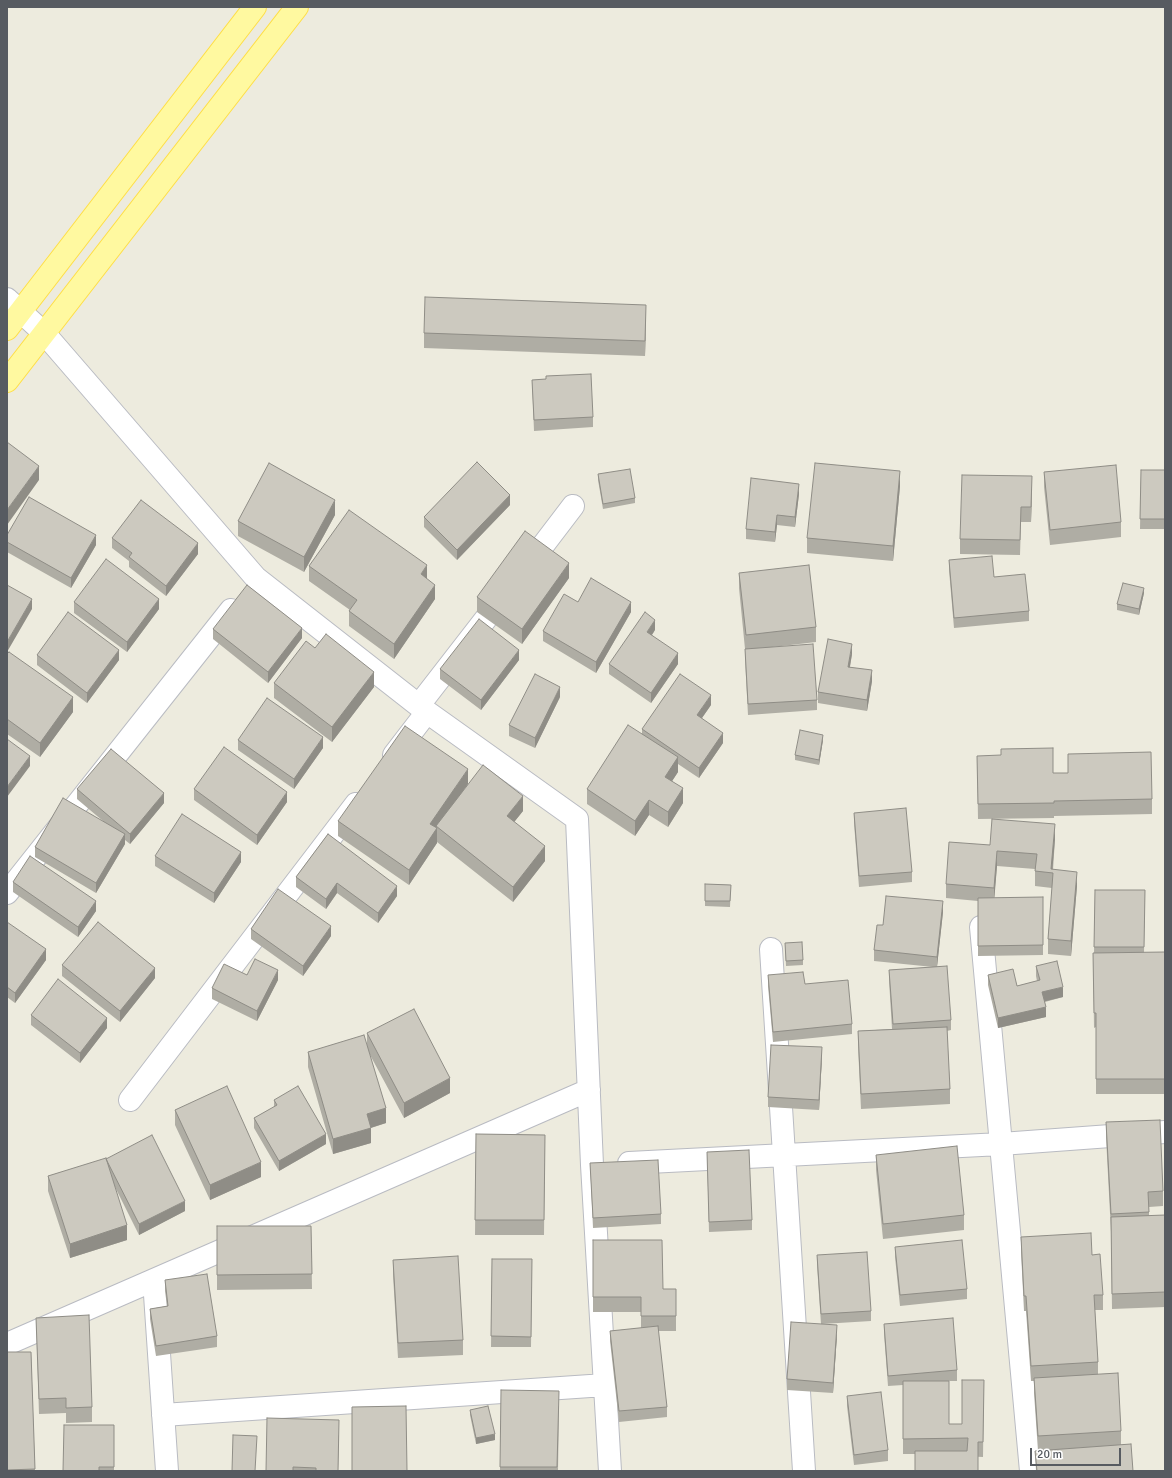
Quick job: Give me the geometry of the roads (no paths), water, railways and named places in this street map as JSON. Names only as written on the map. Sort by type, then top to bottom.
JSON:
[{"type":"main road","points":[[7,329],[14,305],[255,7]]},
{"type":"main road","points":[[7,381],[297,7]]},
{"type":"street","points":[[14,305],[44,333],[248,589],[423,708],[577,819],[592,1165],[610,1471]]},
{"type":"street","points":[[384,768],[423,708],[573,506]]},
{"type":"street","points":[[7,893],[248,589]]},
{"type":"street","points":[[130,1100],[370,787]]},
{"type":"street","points":[[981,924],[1030,1471]]},
{"type":"street","points":[[771,949],[804,1471]]},
{"type":"street","points":[[7,1344],[589,1090]]},
{"type":"street","points":[[592,1165],[1001,1144],[1165,1132]]},
{"type":"street","points":[[154,1280],[167,1471]]},
{"type":"street","points":[[163,1415],[605,1385]]}]
